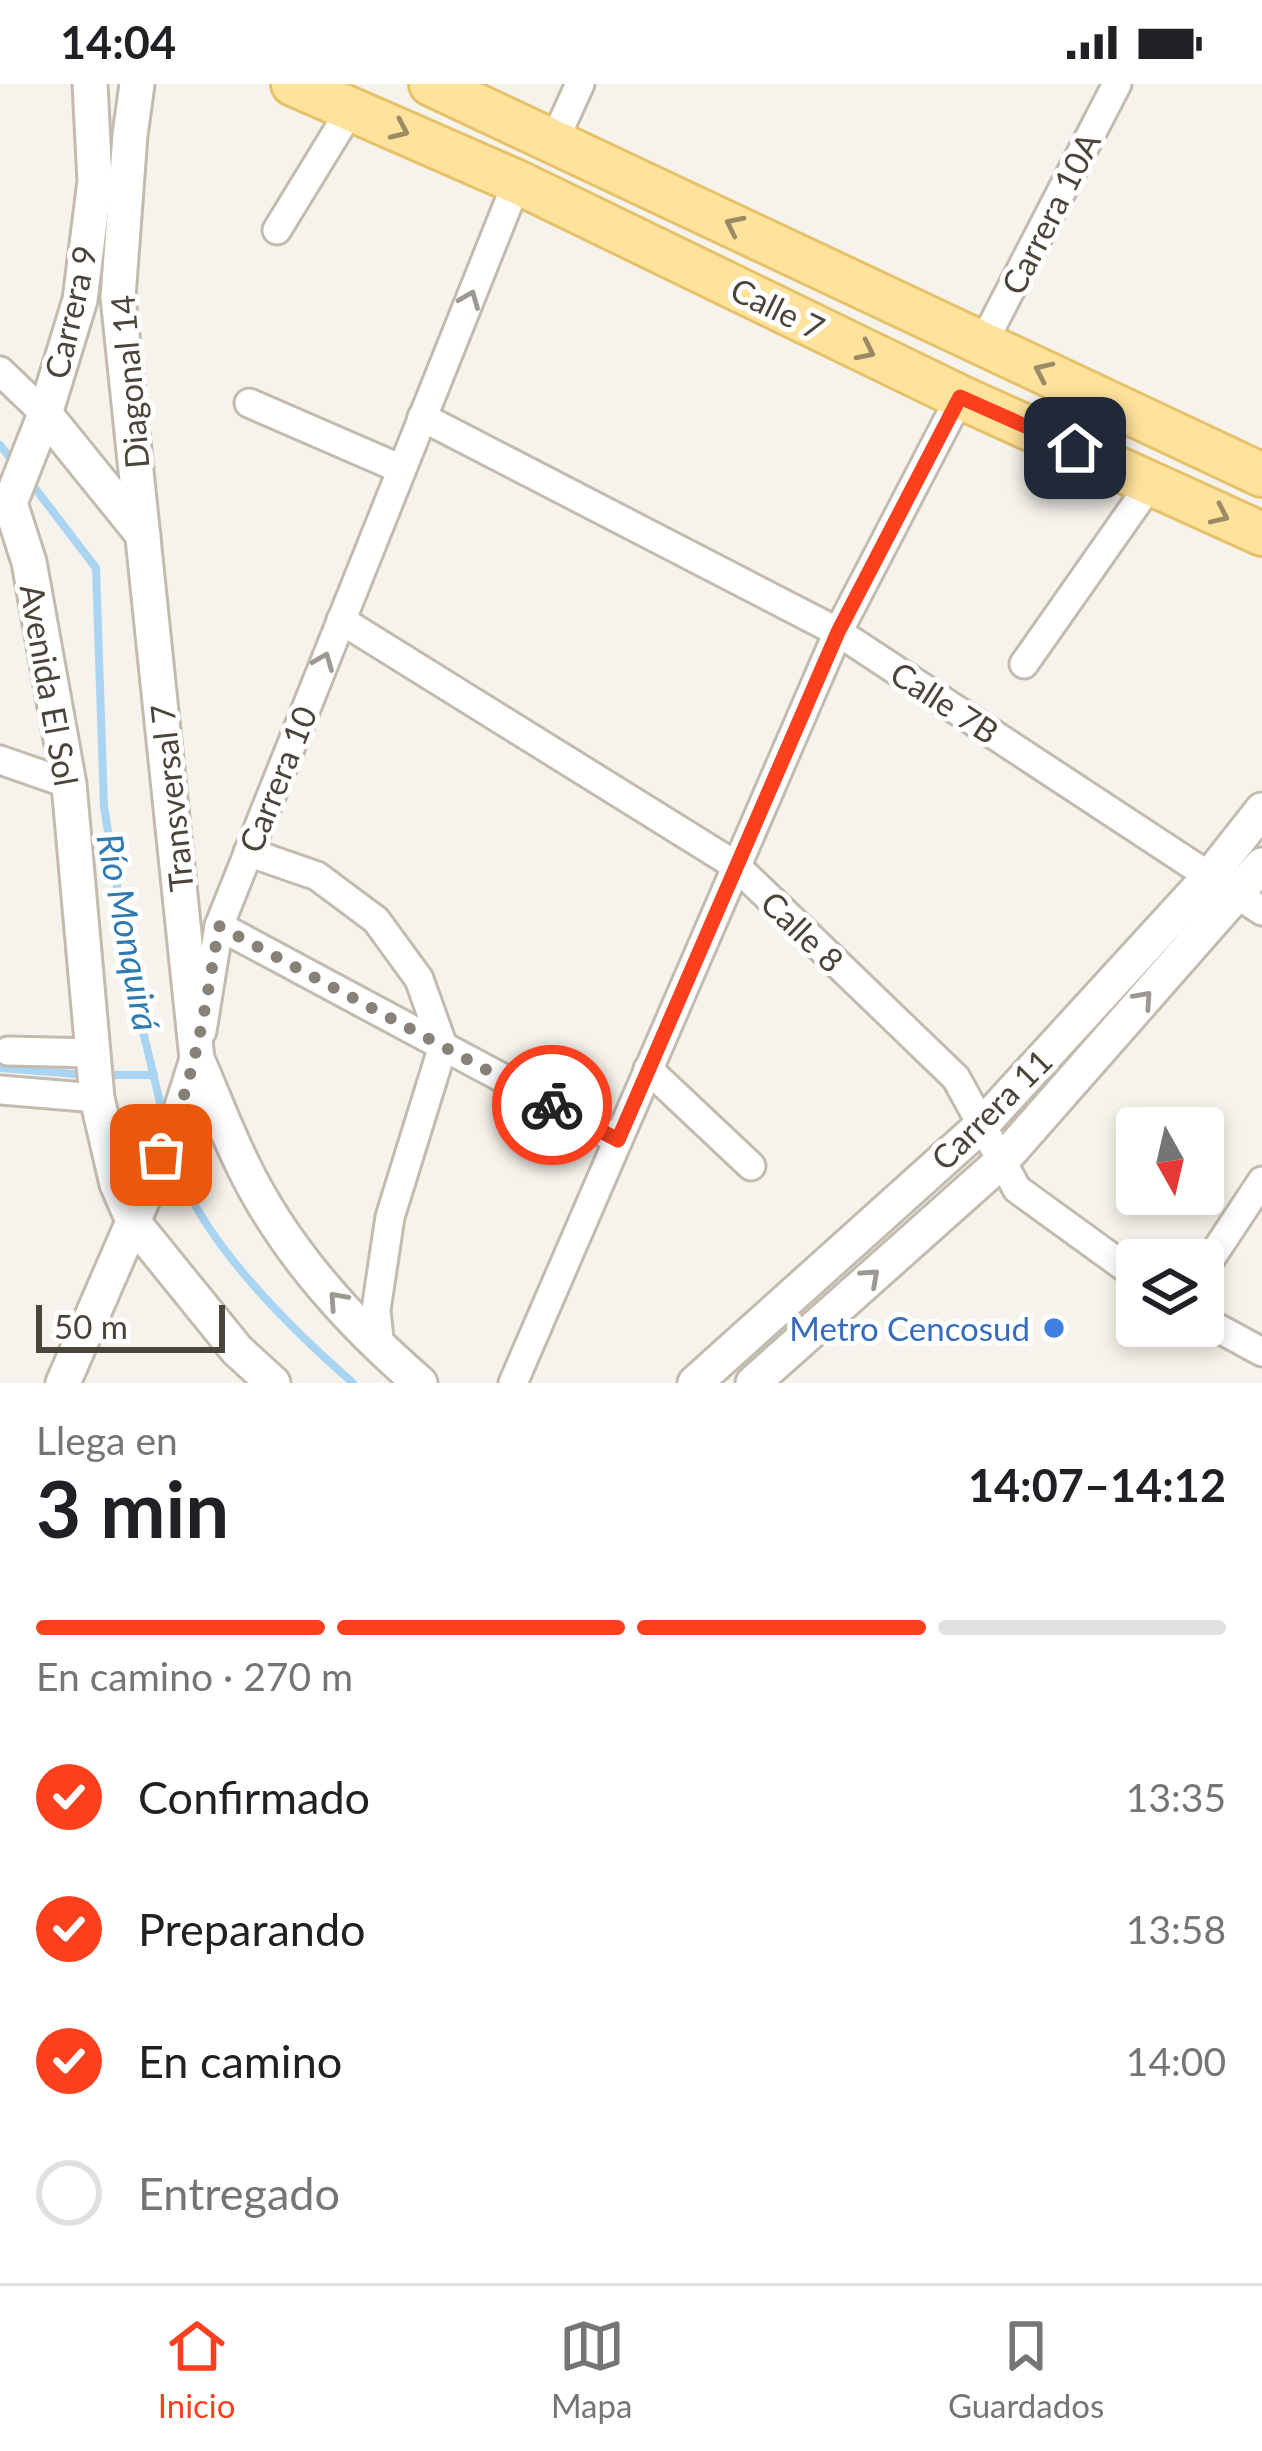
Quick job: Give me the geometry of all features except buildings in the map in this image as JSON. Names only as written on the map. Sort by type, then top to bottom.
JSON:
[{"type":"main road","name":"Calle 7","points":[[292,84],[517,182],[960,397],[1262,534]]},
{"type":"main road","name":"Calle 7","points":[[431,84],[1262,476]]},
{"type":"street","name":"Carrera 9","points":[[6,505],[40,425],[80,299],[95,181],[90,84]]},
{"type":"street","name":"Diagonal 14","points":[[137,84],[118,297],[144,536]]},
{"type":"street","points":[[555,140],[580,84]]},
{"type":"street","name":"Carrera 10A","points":[[983,343],[1117,84]]},
{"type":"street","points":[[277,230],[351,109]]},
{"type":"street","name":"Carrera 10","points":[[63,1383],[179,1116],[197,1059],[219,926],[517,182]]},
{"type":"street","points":[[0,371],[40,425],[144,536]]},
{"type":"street","points":[[513,1383],[838,632],[960,397]]},
{"type":"street","points":[[248,403],[401,469]]},
{"type":"street","name":"Calle 7B","points":[[422,417],[838,632],[1237,893]]},
{"type":"street","points":[[1024,664],[1151,483]]},
{"type":"street","name":"Avenida El Sol","points":[[6,505],[29,562],[69,784],[97,1076],[117,1184],[237,1350],[274,1383]]},
{"type":"street","name":"Transversal 7","points":[[144,536],[197,1059]]},
{"type":"street","name":"Calle 8","points":[[341,620],[735,865],[956,1078],[1017,1189],[1116,1261]]},
{"type":"street","points":[[0,760],[69,784]]},
{"type":"street","name":"Carrera 11","points":[[695,1383],[1237,893],[1262,810]]},
{"type":"street","points":[[248,852],[317,876],[376,920],[419,979],[443,1046],[390,1217],[376,1310],[380,1349]]},
{"type":"street","name":"Carrera 11","points":[[753,1383],[1001,1161],[1262,865]]},
{"type":"street","points":[[219,926],[618,1140]]},
{"type":"street","points":[[8,1052],[97,1076]]},
{"type":"street","points":[[197,1059],[242,1165],[304,1262],[380,1349],[419,1383]]},
{"type":"street","points":[[648,1069],[752,1166]]},
{"type":"street","points":[[0,1090],[97,1076]]},
{"type":"street","points":[[1224,1239],[1262,1181]]},
{"type":"street","points":[[1224,1331],[1262,1352]]},
{"type":"waterway","name":"Río Monquirá","points":[[0,445],[14,463]]},
{"type":"waterway","name":"Río Monquirá","points":[[28,479],[96,568],[104,807],[136,1002],[164,1119]]},
{"type":"waterway","points":[[0,1068],[88,1075]]},
{"type":"waterway","points":[[103,1075],[154,1075]]},
{"type":"waterway","name":"Río Monquirá","points":[[173,1157],[203,1219],[225,1250],[275,1308],[353,1383]]},
{"type":"way so far","points":[[161,1155],[197,1059],[219,926],[552,1105]]},
{"type":"place","name":"Metro Cencosud","points":[[1054,1328]]},
{"type":"route","points":[[552,1105],[618,1140],[838,632],[960,397],[1075,448]]}]
